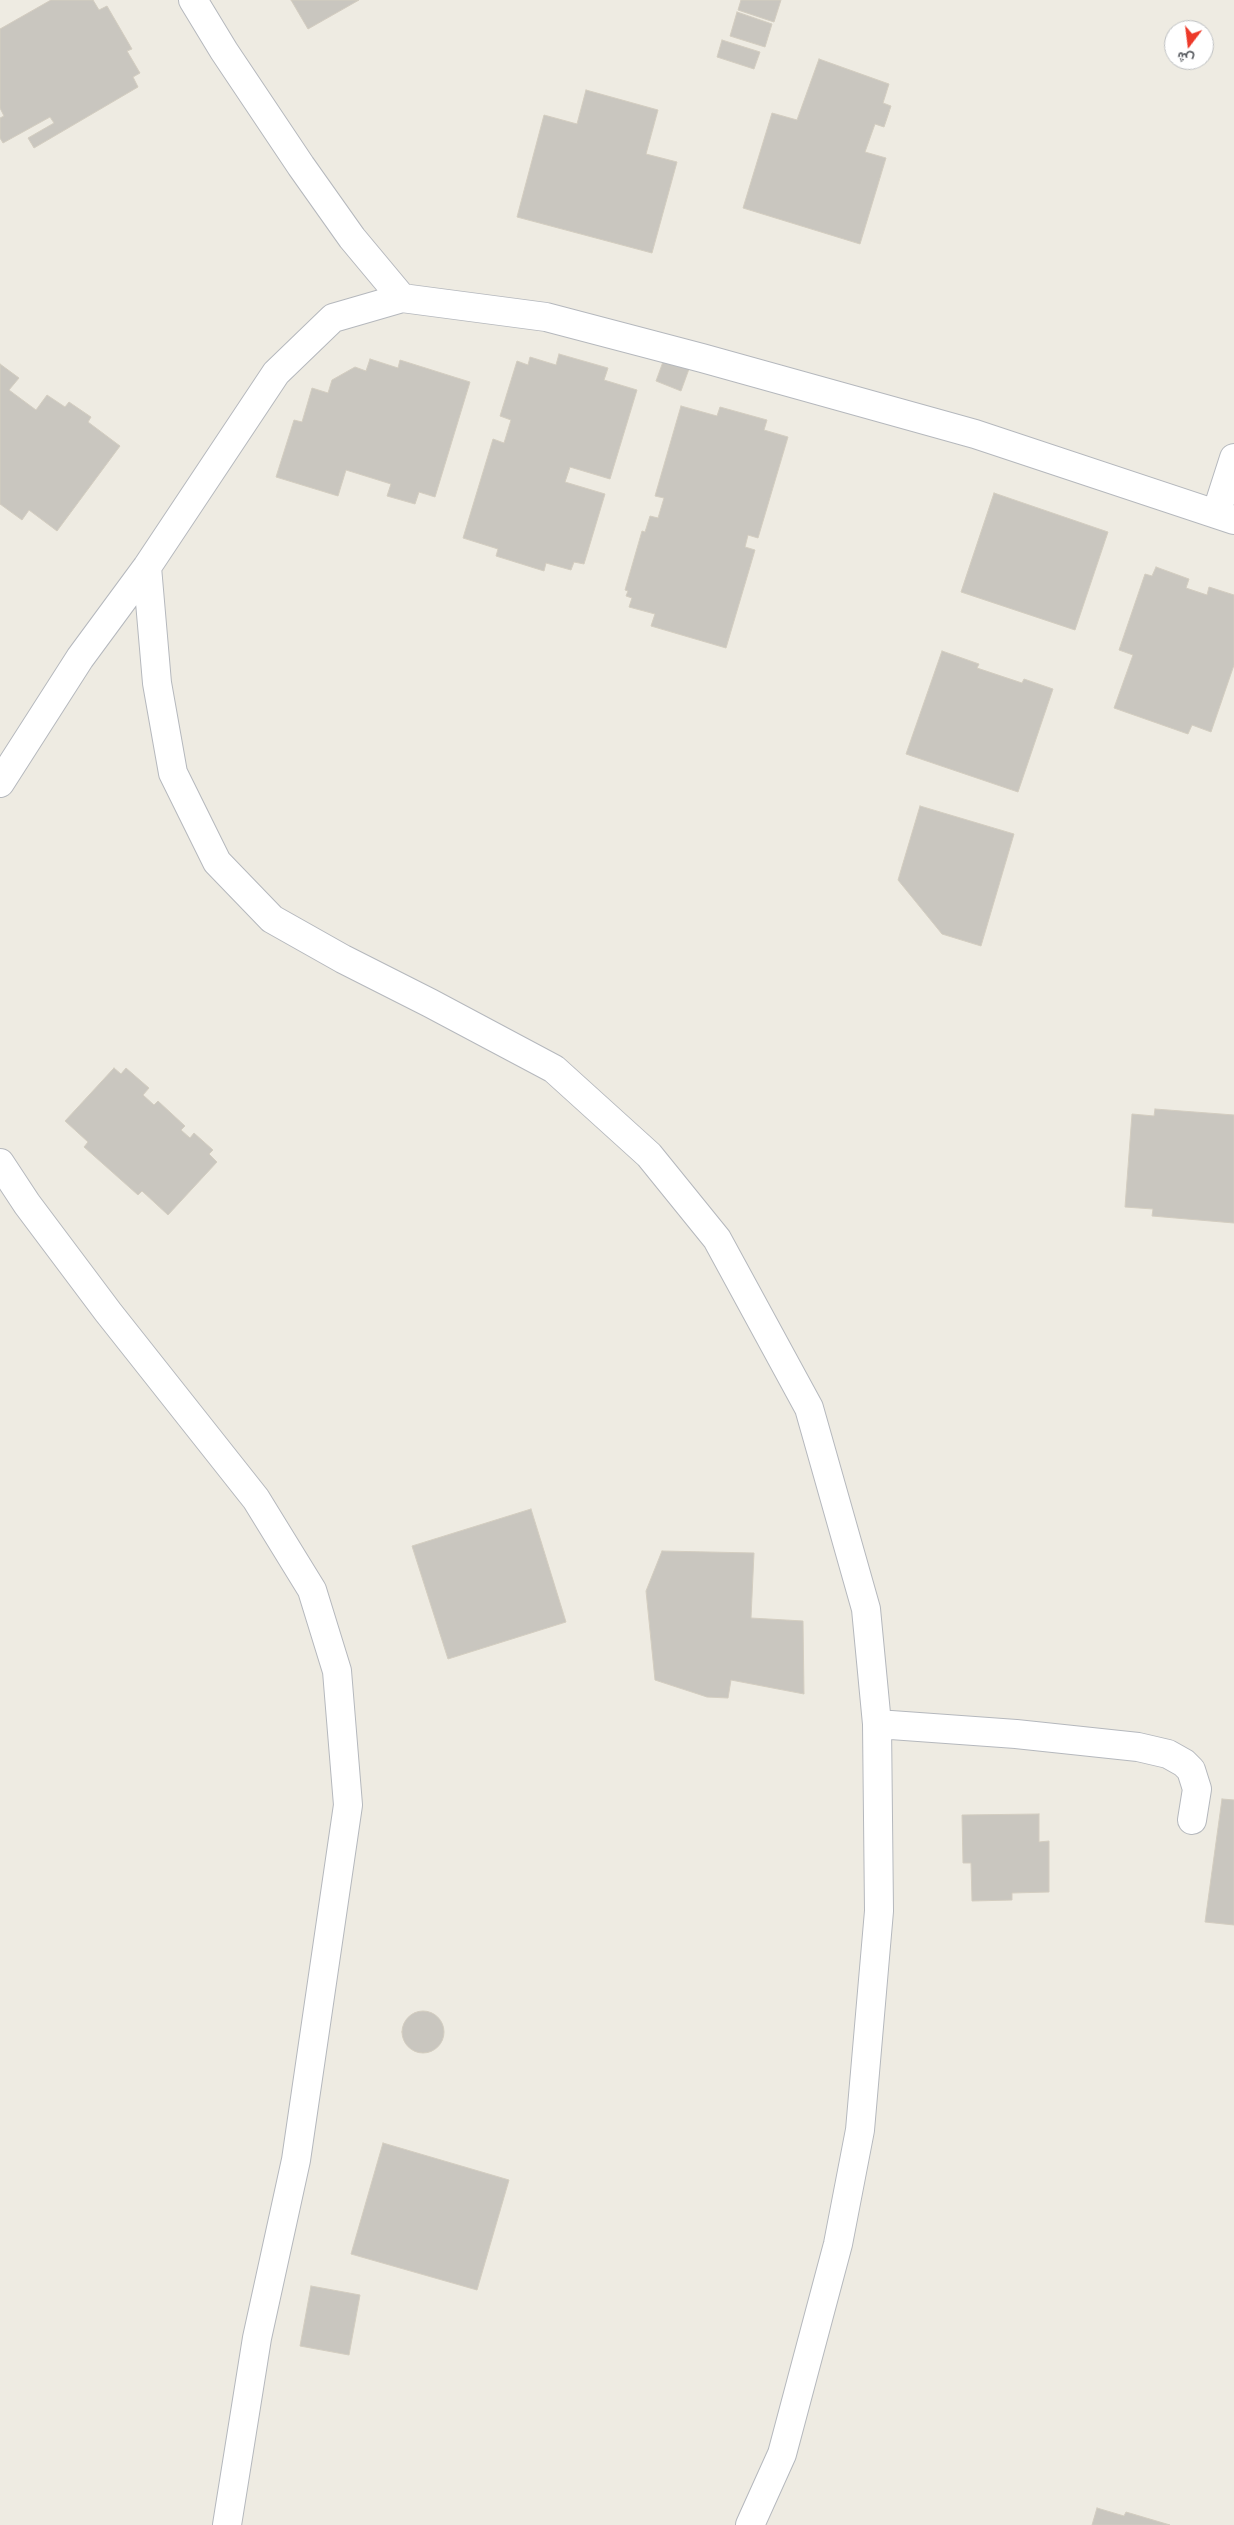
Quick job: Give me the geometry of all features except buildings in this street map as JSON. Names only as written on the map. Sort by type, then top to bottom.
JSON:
[{"type":"street","points":[[193,0],[224,51],[301,166],[352,238],[402,298]]},
{"type":"street","points":[[0,783],[80,658],[147,567],[276,373],[332,318],[402,298],[546,317],[693,356],[975,434],[1225,517],[1234,458]]},
{"type":"street","points":[[147,567],[157,683],[173,774],[217,862],[272,919],[343,959],[554,1069],[649,1155],[717,1239],[809,1408],[866,1609],[877,1724],[879,1911],[860,2130],[838,2244],[782,2454],[750,2525]]},
{"type":"street","points":[[0,1163],[108,1312],[256,1499],[312,1590],[337,1671],[348,1805],[296,2160],[257,2338],[227,2525]]},
{"type":"street","points":[[877,1724],[1016,1734],[1138,1747],[1168,1754],[1184,1763],[1191,1770],[1197,1789],[1192,1820]]}]
